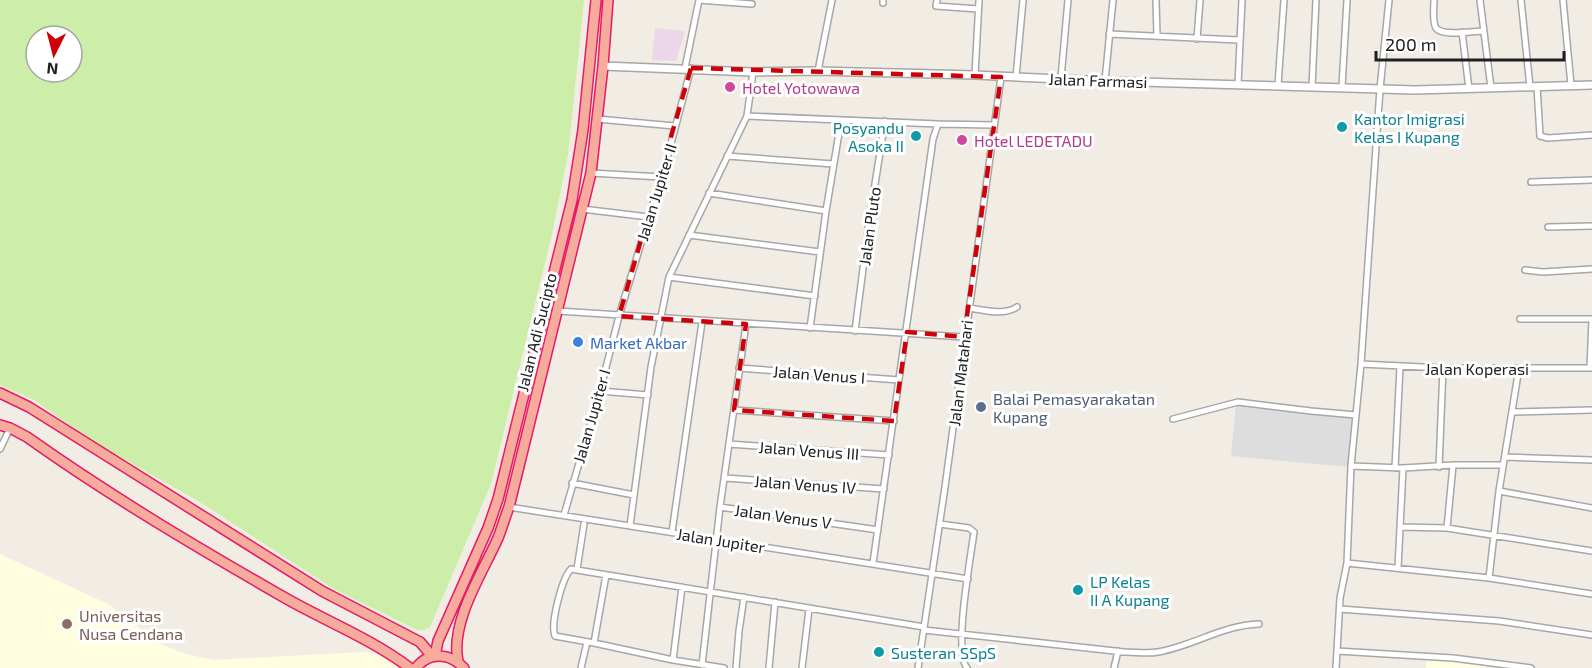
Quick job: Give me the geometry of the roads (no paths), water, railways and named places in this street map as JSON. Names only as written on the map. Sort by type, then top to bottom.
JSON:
[{"type":"highway","name":"Jalan Adi Sucipto","points":[[434,656],[438,641],[496,506],[554,274],[578,166],[596,0]]},
{"type":"highway","name":"Jalan Adi Sucipto","points":[[461,665],[457,639],[463,615],[509,507],[591,174],[608,0]]},
{"type":"highway","points":[[554,274],[566,275]]},
{"type":"highway","points":[[0,393],[29,407],[322,591],[420,642],[434,656]]},
{"type":"highway","points":[[0,424],[10,428],[161,526],[287,599],[390,654],[410,668]]},
{"type":"highway","points":[[416,668],[425,659],[434,656],[443,656],[461,665]]},
{"type":"street","points":[[699,0],[752,3]]},
{"type":"street","name":"Jalan Jupiter II","points":[[619,316],[675,126],[688,68],[699,0]]},
{"type":"street","points":[[818,71],[832,0]]},
{"type":"street","points":[[937,0],[936,6],[978,9]]},
{"type":"street","points":[[975,75],[979,0]]},
{"type":"street","points":[[1016,77],[1023,0]]},
{"type":"street","points":[[1061,78],[1068,0]]},
{"type":"street","points":[[1105,81],[1113,0]]},
{"type":"street","points":[[1156,0],[1157,36]]},
{"type":"street","points":[[1197,39],[1200,0]]},
{"type":"street","points":[[1238,84],[1242,0]]},
{"type":"street","points":[[1278,85],[1284,0]]},
{"type":"street","points":[[1312,87],[1316,0]]},
{"type":"street","points":[[1342,87],[1347,0]]},
{"type":"street","points":[[1336,668],[1340,609],[1347,563],[1351,466],[1389,0]]},
{"type":"street","points":[[1434,0],[1436,28],[1443,33],[1483,31]]},
{"type":"street","points":[[1480,0],[1491,88]]},
{"type":"street","points":[[1521,0],[1540,136],[1548,138],[1592,135]]},
{"type":"street","points":[[1563,0],[1571,85]]},
{"type":"street","points":[[1462,32],[1469,89]]},
{"type":"street","points":[[1109,34],[1239,40]]},
{"type":"street","name":"Jalan Farmasi","points":[[603,66],[753,72],[818,71],[975,75],[1380,89],[1469,89],[1592,84]]},
{"type":"street","points":[[630,526],[659,319],[669,277],[747,116],[753,72]]},
{"type":"street","name":"Jalan Matahari","points":[[918,668],[1001,77]]},
{"type":"street","points":[[747,116],[994,125]]},
{"type":"street","points":[[597,118],[675,126]]},
{"type":"street","points":[[810,328],[841,121]]},
{"type":"street","name":"Jalan Pluto","points":[[855,331],[885,121]]},
{"type":"street","points":[[873,563],[933,139],[938,124]]},
{"type":"street","points":[[727,156],[833,164]]},
{"type":"street","points":[[591,174],[661,177]]},
{"type":"street","points":[[1531,182],[1592,180]]},
{"type":"street","points":[[709,194],[826,211]]},
{"type":"street","points":[[581,208],[649,217]]},
{"type":"street","points":[[1548,227],[1592,226]]},
{"type":"street","points":[[689,235],[820,252]]},
{"type":"street","points":[[1525,270],[1543,272],[1592,269]]},
{"type":"street","points":[[669,277],[815,296]]},
{"type":"street","points":[[969,308],[1000,312],[1010,311],[1017,307]]},
{"type":"street","points":[[558,311],[964,337]]},
{"type":"street","name":"Jalan Jupiter I","points":[[564,515],[619,316]]},
{"type":"street","points":[[1520,319],[1592,319],[1591,368]]},
{"type":"street","points":[[672,532],[702,322]]},
{"type":"street","points":[[720,507],[746,324]]},
{"type":"street","name":"Jalan Koperasi","points":[[1361,364],[1443,368],[1591,368]]},
{"type":"street","points":[[1395,468],[1400,367]]},
{"type":"street","name":"Jalan Venus I","points":[[739,368],[899,380]]},
{"type":"street","points":[[1439,467],[1443,368]]},
{"type":"street","points":[[1489,578],[1499,491],[1519,368]]},
{"type":"street","points":[[600,391],[648,395]]},
{"type":"street","points":[[1173,419],[1238,402],[1356,415]]},
{"type":"street","points":[[734,410],[894,421]]},
{"type":"street","points":[[1512,412],[1592,410]]},
{"type":"street","points":[[0,449],[10,428]]},
{"type":"street","name":"Jalan Venus III","points":[[729,444],[889,455]]},
{"type":"street","points":[[1505,457],[1592,460]]},
{"type":"street","points":[[1447,528],[1452,465]]},
{"type":"street","points":[[1351,466],[1403,468],[1503,465]]},
{"type":"street","points":[[1398,568],[1403,468]]},
{"type":"street","name":"Jalan Venus IV","points":[[724,478],[884,489]]},
{"type":"street","points":[[572,483],[633,495]]},
{"type":"street","points":[[1499,491],[1592,507]]},
{"type":"street","name":"Jalan Jupiter","points":[[509,507],[968,579]]},
{"type":"street","name":"Jalan Venus V","points":[[702,665],[720,507],[878,530]]},
{"type":"street","points":[[577,569],[584,524]]},
{"type":"street","points":[[940,524],[973,530],[961,635],[962,656],[967,668]]},
{"type":"street","points":[[1401,527],[1447,528],[1592,551]]},
{"type":"street","points":[[1347,563],[1489,578],[1592,594]]},
{"type":"street","points":[[724,668],[559,638],[553,634],[553,628],[566,574],[571,568],[961,635],[1118,651],[1157,652],[1233,627],[1259,624]]},
{"type":"street","points":[[594,643],[606,574]]},
{"type":"street","points":[[673,660],[682,587]]},
{"type":"street","points":[[736,668],[744,597]]},
{"type":"street","points":[[769,668],[775,602]]},
{"type":"street","points":[[802,668],[809,609]]},
{"type":"street","points":[[1340,609],[1499,621],[1592,635]]},
{"type":"street","points":[[581,668],[587,642]]},
{"type":"street","points":[[1114,668],[1118,651]]},
{"type":"street","points":[[1337,651],[1453,658],[1531,668]]},
{"type":"place","name":"Hotel Yotowawa","points":[[730,87]]},
{"type":"place","name":"Kantor Imigrasi Kelas I Kupang","points":[[1342,127]]},
{"type":"place","name":"Posyandu Asoka II","points":[[916,136]]},
{"type":"place","name":"Hotel LEDETADU","points":[[962,140]]},
{"type":"place","name":"Market Akbar","points":[[578,342]]},
{"type":"place","name":"Balai Pemasyarakatan Kupang","points":[[981,407]]},
{"type":"place","name":"LP Kelas II A Kupang","points":[[1078,590]]},
{"type":"place","name":"Universitas Nusa Cendana","points":[[67,624]]},
{"type":"place","name":"Susteran SSpS","points":[[879,652]]}]
